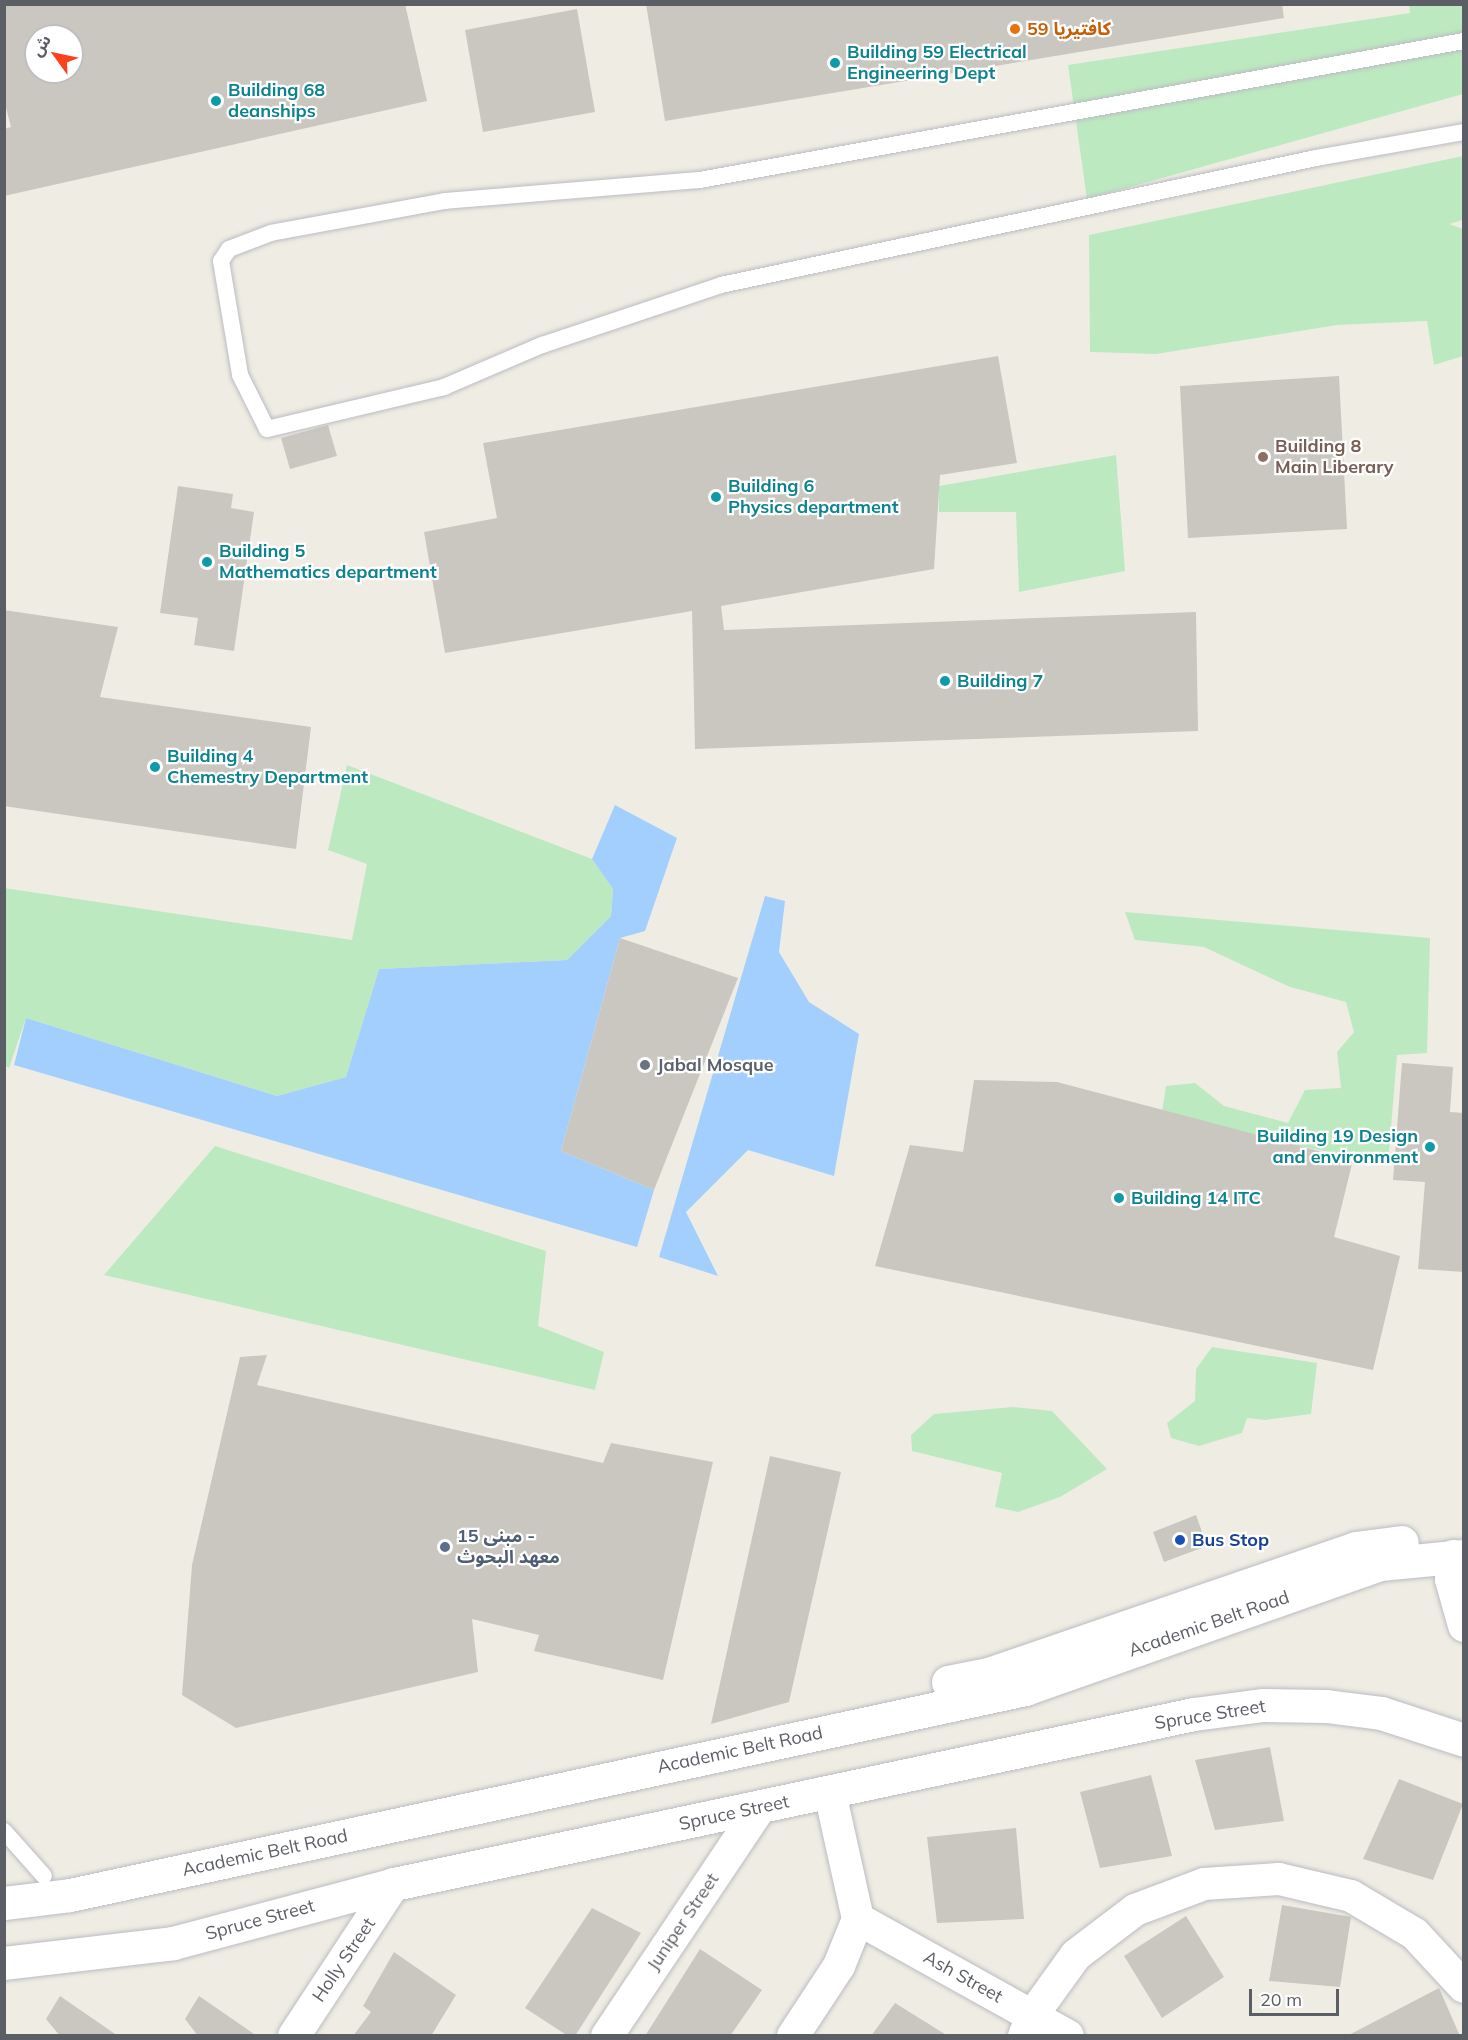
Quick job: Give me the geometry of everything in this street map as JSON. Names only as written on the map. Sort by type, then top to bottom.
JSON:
[{"type":"street","name":"Academic Belt Road","points":[[4,1879],[44,1876],[988,1674],[1355,1548],[1460,1549]]},
{"type":"street","points":[[1460,1549],[1451,1579],[1464,1625]]},
{"type":"street","name":"Academic Belt Road","points":[[4,1903],[70,1895],[1026,1689],[1380,1564],[1460,1549]]},
{"type":"street","name":"Spruce Street","points":[[4,1963],[173,1943],[394,1884],[759,1809],[1194,1714],[1263,1705],[1326,1706],[1381,1713],[1464,1740]]},
{"type":"street","points":[[793,2036],[838,1966],[858,1919],[830,1792]]},
{"type":"street","name":"Juniper Street","points":[[607,2036],[759,1809]]},
{"type":"street","points":[[1028,2026],[1076,1955],[1135,1910],[1215,1883],[1279,1879],[1351,1896],[1415,1934],[1464,1987]]},
{"type":"street","name":"Holly Street","points":[[294,2036],[394,1884]]},
{"type":"street","name":"Ash Street","points":[[858,1919],[1028,2026],[1068,2036]]},
{"type":"lane","points":[[1464,41],[700,180],[445,201],[271,233],[229,249],[220,261],[240,375],[267,429],[444,387],[542,345],[721,285],[1316,158],[1464,132]]},
{"type":"lane","points":[[4,1831],[44,1876]]},
{"type":"green space","points":[[1409,5],[1463,5],[1463,94],[1087,199],[1068,65],[1410,13]]},
{"type":"green space","points":[[1463,156],[1463,220],[1449,224],[1463,229],[1463,356],[1434,365],[1427,321],[1337,325],[1156,354],[1090,352],[1089,235]]},
{"type":"green space","points":[[1116,455],[1125,571],[1019,592],[1016,512],[939,512],[939,486]]},
{"type":"green space","points":[[347,765],[592,859],[613,889],[611,916],[567,960],[379,969],[346,1077],[277,1096],[26,1018],[9,1068],[5,1066],[4,888],[352,940],[367,864],[328,850]]},
{"type":"green space","points":[[1125,912],[1430,938],[1427,1053],[1397,1055],[1388,1164],[1161,1118],[1166,1086],[1195,1083],[1224,1106],[1288,1123],[1305,1090],[1341,1088],[1337,1052],[1354,1032],[1346,1002],[1290,987],[1204,947],[1135,940]]},
{"type":"green space","points":[[215,1146],[546,1251],[538,1326],[604,1352],[595,1390],[104,1275]]},
{"type":"green space","points":[[1212,1347],[1317,1363],[1311,1414],[1265,1420],[1247,1418],[1242,1433],[1199,1446],[1171,1438],[1167,1423],[1195,1401],[1196,1369]]},
{"type":"green space","points":[[1013,1407],[1052,1411],[1107,1469],[1060,1497],[1018,1512],[995,1507],[1002,1473],[912,1451],[911,1435],[934,1414]]},
{"type":"water","points":[[615,805],[677,838],[645,931],[620,938],[561,1151],[654,1190],[637,1247],[14,1065],[26,1018],[277,1096],[346,1077],[379,969],[567,960],[611,916],[613,889],[592,859]]},
{"type":"water","points":[[765,896],[785,901],[779,952],[809,1002],[859,1034],[834,1176],[748,1150],[686,1212],[718,1276],[659,1257]]},
{"type":"building","name":"Building 68 deanships","points":[[4,4],[405,4],[427,101],[4,196],[4,129],[11,127],[4,100]]},
{"type":"building","name":"Building 59 Electrical Engineering Dept","points":[[646,4],[1282,4],[1284,18],[665,121]]},
{"type":"building","points":[[577,9],[595,112],[483,132],[465,30]]},
{"type":"building","name":"Building 6 Physics department","points":[[998,356],[1017,463],[940,475],[934,569],[721,606],[724,630],[1196,612],[1198,731],[695,749],[692,611],[445,653],[424,532],[497,518],[483,443]]},
{"type":"building","name":"Building 8 Main Liberary","points":[[1339,376],[1347,529],[1188,538],[1180,386]]},
{"type":"building","points":[[328,425],[337,456],[290,469],[281,438]]},
{"type":"building","name":"Building 5 Mathematics department","points":[[178,486],[233,494],[231,508],[254,512],[234,651],[194,645],[198,618],[160,613]]},
{"type":"building","name":"Building 4 Chemestry Department","points":[[4,610],[118,627],[100,697],[311,727],[296,849],[4,806]]},
{"type":"building","name":"Jabal Mosque","points":[[620,938],[738,978],[654,1190],[561,1151]]},
{"type":"building","name":"Building 19 Design and environment","points":[[1402,1063],[1453,1067],[1450,1112],[1464,1113],[1464,1272],[1418,1269],[1425,1182],[1393,1180]]},
{"type":"building","name":"Building 14 ITC","points":[[974,1080],[1057,1082],[1353,1160],[1334,1237],[1400,1256],[1373,1370],[875,1266],[910,1145],[963,1152]]},
{"type":"building","name":"مبنى 15 - معهد البحوث","points":[[267,1355],[257,1385],[603,1463],[611,1443],[713,1462],[663,1680],[534,1651],[539,1635],[472,1619],[478,1672],[236,1728],[182,1695],[192,1565],[240,1357]]},
{"type":"building","points":[[770,1456],[841,1472],[789,1702],[711,1724]]},
{"type":"building","points":[[1196,1515],[1207,1546],[1164,1562],[1153,1532]]},
{"type":"building","points":[[1270,1747],[1284,1821],[1215,1830],[1195,1760]]},
{"type":"building","points":[[1151,1775],[1172,1856],[1100,1868],[1080,1792]]},
{"type":"building","points":[[1399,1779],[1463,1804],[1433,1880],[1363,1859]]},
{"type":"building","points":[[1016,1828],[1024,1919],[937,1923],[927,1837]]},
{"type":"building","points":[[1282,1905],[1351,1917],[1340,1987],[1269,1981]]},
{"type":"building","points":[[592,1908],[641,1933],[575,2036],[568,2036],[525,2008]]},
{"type":"building","points":[[1186,1916],[1224,1977],[1162,2018],[1124,1956]]},
{"type":"building","points":[[700,1949],[762,1990],[730,2036],[645,2036]]},
{"type":"building","points":[[394,1952],[456,1995],[431,2036],[353,2036],[371,2012],[363,2006]]},
{"type":"building","points":[[1439,1988],[1460,2036],[1347,2036]]},
{"type":"building","points":[[60,1996],[118,2036],[60,2036],[46,2019]]},
{"type":"building","points":[[199,1996],[257,2036],[198,2036],[185,2019]]},
{"type":"building","points":[[895,2003],[948,2036],[871,2036]]},
{"type":"place","name":"كافتيريا 59","points":[[1015,29]]},
{"type":"place","name":"Building 59 Electrical Engineering Dept","points":[[835,63]]},
{"type":"place","name":"Building 68 deanships","points":[[216,101]]},
{"type":"place","name":"Building 8 Main Liberary","points":[[1263,457]]},
{"type":"place","name":"Building 6 Physics department","points":[[716,497]]},
{"type":"place","name":"Building 5 Mathematics department","points":[[207,562]]},
{"type":"place","name":"Building 7","points":[[945,681]]},
{"type":"place","name":"Building 4 Chemestry Department","points":[[155,767]]},
{"type":"place","name":"Jabal Mosque","points":[[645,1065]]},
{"type":"place","name":"Building 19 Design and environment","points":[[1430,1147]]},
{"type":"place","name":"Building 14 ITC","points":[[1119,1198]]},
{"type":"place","name":"Bus Stop","points":[[1180,1540]]},
{"type":"place","name":"مبنى 15 - معهد البحوث","points":[[445,1547]]}]
